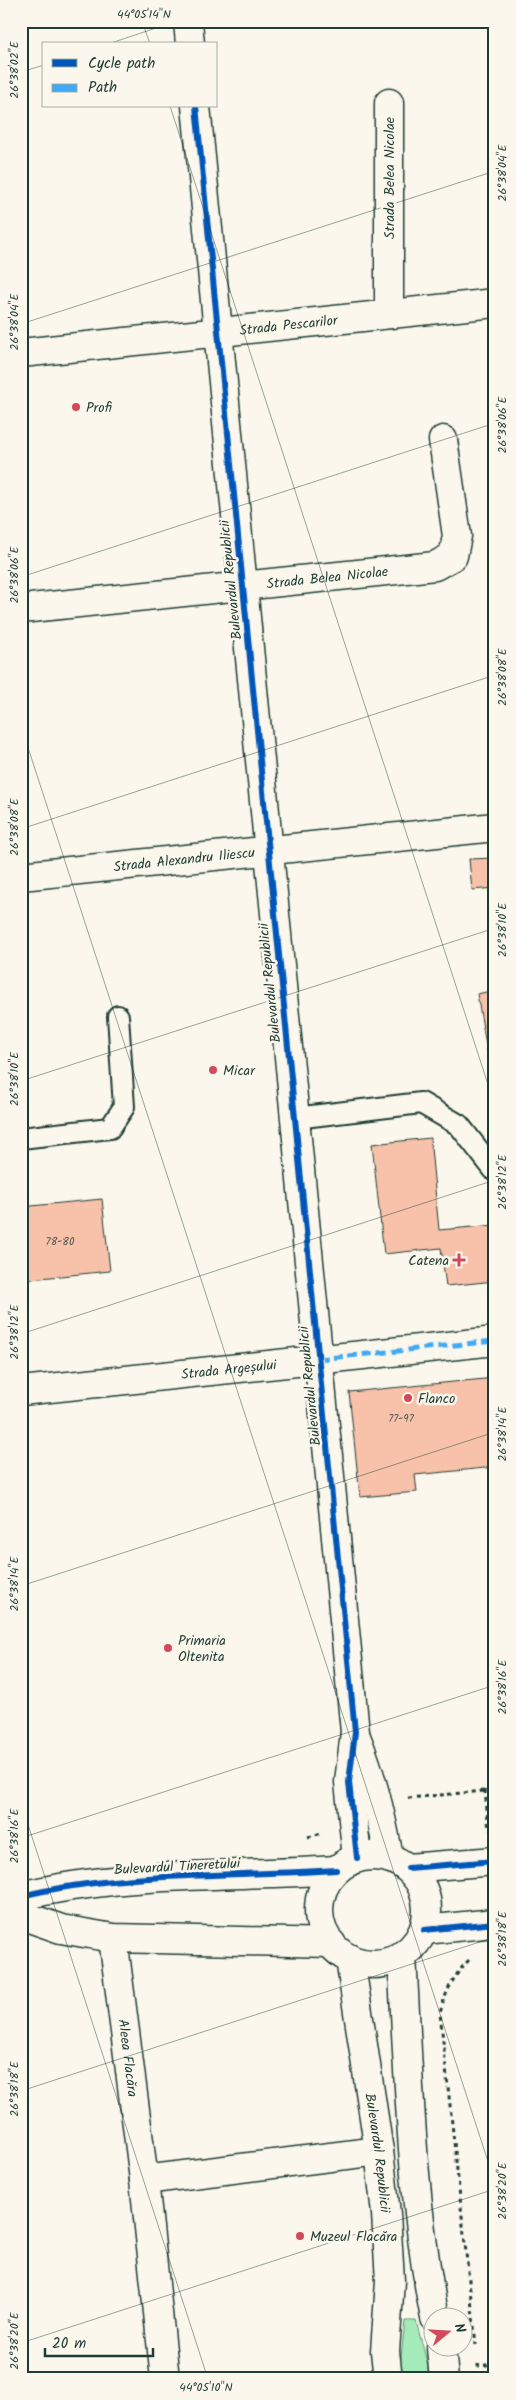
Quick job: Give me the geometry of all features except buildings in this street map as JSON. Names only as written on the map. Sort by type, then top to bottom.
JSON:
[{"type":"street","points":[[188,21],[190,42]]},
{"type":"street","name":"Strada Belea Nicolae","points":[[389,103],[389,314]]},
{"type":"street","name":"Bulevardul Republicii","points":[[196,108],[355,1732],[349,1782],[346,1864]]},
{"type":"street","name":"Strada Pescarilor","points":[[21,353],[495,303]]},
{"type":"street","name":"Strada Belea Nicolae","points":[[21,609],[435,566],[453,556],[457,536],[444,440]]},
{"type":"street","name":"Strada Alexandru Iliescu","points":[[21,876],[495,827]]},
{"type":"street","name":"Strada Argeșului","points":[[21,1390],[495,1341]]},
{"type":"street","name":"Bulevardul Republicii","points":[[355,1732],[370,1770],[399,1863]]},
{"type":"street","points":[[399,1863],[420,1881],[426,1897],[428,1914],[424,1930],[419,1941],[402,1956],[390,1962],[362,1963],[340,1951],[322,1929],[319,1914],[320,1898],[326,1883],[346,1864],[373,1855],[399,1863],[495,1861]]},
{"type":"street","name":"Bulevardul Tineretului","points":[[21,1896],[65,1885],[346,1864]]},
{"type":"street","points":[[21,1915],[61,1929],[113,1938],[340,1951]]},
{"type":"street","points":[[424,1930],[495,1923]]},
{"type":"street","name":"Aleea Flacăra","points":[[113,1938],[144,2180],[165,2379]]},
{"type":"street","name":"Bulevardul Republicii","points":[[340,1951],[379,2151],[386,2214],[390,2281],[385,2351],[388,2379]]},
{"type":"street","points":[[402,1956],[411,2145],[427,2279],[433,2308]]},
{"type":"street","points":[[144,2180],[379,2151]]},
{"type":"street","points":[[442,2358],[444,2379]]},
{"type":"lane","points":[[21,1138],[110,1128],[124,1107],[118,1016]]},
{"type":"lane","points":[[295,1118],[421,1103],[459,1125],[495,1171]]},
{"type":"path","points":[[404,1798],[495,1790]]},
{"type":"path","points":[[300,1839],[330,1829]]},
{"type":"path","points":[[473,1955],[456,1972],[447,1990],[440,2014],[476,2346]]},
{"type":"path","points":[[477,2356],[478,2366],[495,2364]]},
{"type":"green space","points":[[405,2321],[416,2321],[424,2358],[426,2358],[428,2366],[428,2379],[401,2379],[400,2366]]},
{"type":"marked path","points":[[318,1359],[495,1341]]},
{"type":"cycle path","points":[[196,108],[355,1732],[349,1782],[357,1858]]},
{"type":"cycle path","points":[[408,1868],[495,1861]]},
{"type":"cycle path","points":[[21,1896],[99,1882],[178,1876],[336,1870]]},
{"type":"cycle path","points":[[424,1930],[495,1923]]},
{"type":"place","name":"Profi","points":[[76,407]]},
{"type":"place","name":"Micar","points":[[213,1070]]},
{"type":"place","name":"Catena","points":[[459,1260]]},
{"type":"place","name":"Flanco","points":[[408,1398]]},
{"type":"place","name":"Primaria Oltenita","points":[[168,1648]]},
{"type":"place","name":"Muzeul Flacăra","points":[[300,2236]]}]
